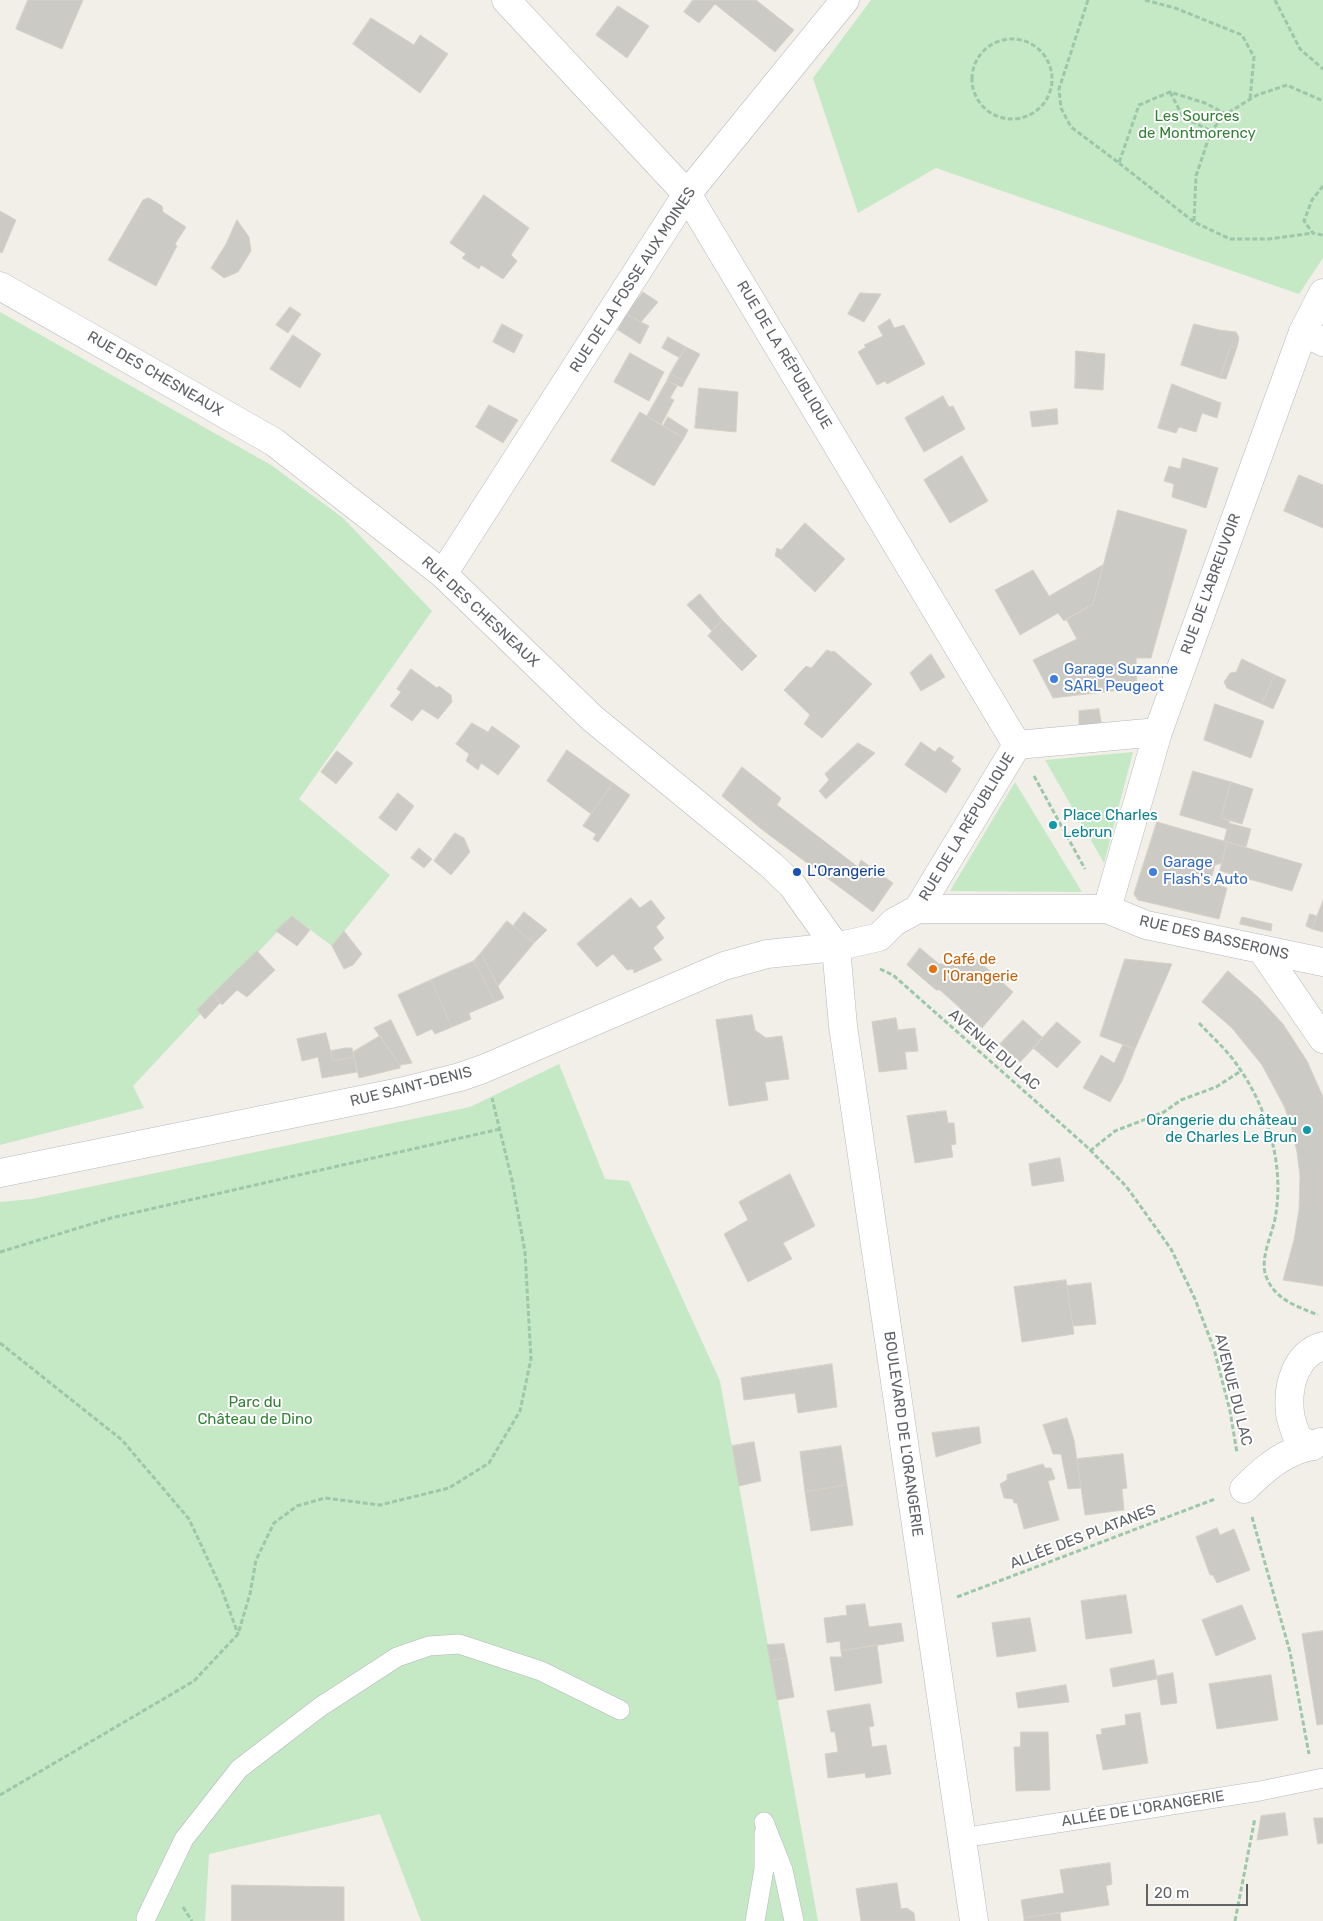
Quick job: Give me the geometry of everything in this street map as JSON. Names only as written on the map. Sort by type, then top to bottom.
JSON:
[{"type":"street","name":"RUE DE LA RÉPUBLIQUE","points":[[506,0],[687,194],[1017,745]]},
{"type":"street","name":"RUE DE LA FOSSE AUX MOINES","points":[[443,574],[687,194],[844,0]]},
{"type":"street","name":"RUE DES CHESNEAUX","points":[[0,286],[274,442],[443,574],[592,718],[792,885],[836,947]]},
{"type":"street","name":"RUE DE L'ABREUVOIR","points":[[1107,909],[1158,732],[1313,337],[1323,293]]},
{"type":"street","name":"RUE DE LA RÉPUBLIQUE","points":[[1017,745],[1158,732]]},
{"type":"street","name":"RUE DE LA RÉPUBLIQUE","points":[[918,909],[1017,745]]},
{"type":"street","points":[[836,947],[879,937],[894,922],[918,909],[1107,909]]},
{"type":"street","name":"RUE DES BASSERONS","points":[[1107,909],[1146,925],[1323,962]]},
{"type":"street","name":"RUE SAINT-DENIS","points":[[0,1173],[400,1092],[460,1077],[483,1069],[724,966],[767,954],[836,947]]},
{"type":"street","name":"BOULEVARD DE L'ORANGERIE","points":[[836,947],[843,1026],[974,1921]]},
{"type":"street","points":[[1262,950],[1323,1039]]},
{"type":"street","points":[[1318,1444],[1298,1439],[1290,1413],[1292,1377],[1303,1358],[1323,1346]]},
{"type":"street","points":[[1244,1489],[1264,1470],[1291,1452],[1318,1444]]},
{"type":"lane","points":[[146,1918],[184,1839],[239,1769],[320,1707],[396,1657],[429,1646],[459,1644],[541,1672],[620,1710]]},
{"type":"lane","name":"ALLÉE DE L'ORANGERIE","points":[[962,1838],[1260,1791],[1318,1779]]},
{"type":"lane","points":[[755,1921],[764,1869],[764,1822],[783,1870],[794,1921]]},
{"type":"path","points":[[1088,0],[1060,89],[1061,108],[1071,127],[1194,222],[1230,239],[1268,239],[1313,233],[1323,235]]},
{"type":"path","points":[[1145,0],[1175,8],[1242,35],[1254,56],[1250,100]]},
{"type":"path","points":[[1275,0],[1300,49],[1323,69]]},
{"type":"path","points":[[1017,39],[1030,43],[1041,51],[1049,63],[1052,77],[1050,90],[1045,102],[1031,114],[1013,119],[1001,118],[989,112],[977,98],[972,80],[974,66],[980,54],[990,45],[1003,40],[1017,39]]},
{"type":"path","points":[[1194,222],[1196,176],[1211,131],[1226,114],[1257,95],[1287,85],[1323,101]]},
{"type":"path","points":[[1050,90],[1060,89]]},
{"type":"path","points":[[1119,163],[1139,105],[1170,92],[1205,103],[1226,114]]},
{"type":"path","points":[[1170,92],[1184,117],[1211,131]]},
{"type":"path","points":[[1313,233],[1304,221],[1312,200],[1323,186]]},
{"type":"path","name":"RUE DE LA RÉPUBLIQUE","points":[[1017,745],[1107,909]]},
{"type":"path","name":"AVENUE DU LAC","points":[[836,947],[893,976],[1090,1151],[1126,1186],[1171,1249],[1195,1299],[1214,1349],[1230,1410],[1244,1489],[1290,1652],[1318,1779]]},
{"type":"path","points":[[1199,1023],[1234,1061],[1259,1106],[1269,1131],[1278,1166],[1278,1198],[1275,1223],[1266,1250],[1265,1274],[1275,1294],[1293,1305],[1323,1317]]},
{"type":"path","points":[[0,1795],[194,1681],[238,1634],[250,1594],[256,1560],[274,1523],[297,1506],[325,1498],[380,1505],[449,1488],[489,1463],[520,1411],[531,1359],[525,1252],[512,1180],[483,1069]]},
{"type":"path","points":[[1090,1151],[1115,1131],[1164,1112],[1181,1100],[1216,1086],[1241,1072]]},
{"type":"path","points":[[0,1252],[111,1218],[500,1129]]},
{"type":"path","points":[[0,1343],[122,1440],[189,1519],[222,1590],[238,1634]]},
{"type":"path","name":"ALLÉE DES PLATANES","points":[[929,1607],[1244,1489]]},
{"type":"path","points":[[1235,1921],[1260,1791]]},
{"type":"green space","name":"Les Sources de Montmorency","points":[[871,0],[1323,0],[1323,258],[1299,294],[936,168],[858,213],[813,78]]},
{"type":"green space","points":[[0,312],[271,465],[343,518],[432,611],[299,799],[390,875],[332,946],[292,916],[133,1086],[144,1108],[0,1145]]},
{"type":"green space","points":[[1133,752],[1104,863],[1045,760]]},
{"type":"green space","points":[[1015,782],[1082,892],[950,891]]},
{"type":"green space","name":"Parc du Château de Dino","points":[[559,1064],[605,1179],[629,1181],[720,1381],[818,1921],[421,1921],[380,1814],[209,1854],[205,1921],[0,1921],[0,1202],[32,1199],[470,1107]]},
{"type":"building","points":[[28,0],[83,0],[62,49],[16,29]]},
{"type":"building","points":[[693,0],[756,0],[794,30],[775,52],[715,4],[699,23],[684,12]]},
{"type":"building","points":[[618,6],[649,26],[627,58],[596,35]]},
{"type":"building","points":[[371,18],[414,45],[420,35],[448,54],[420,93],[353,44]]},
{"type":"building","points":[[484,195],[529,228],[511,255],[517,261],[503,279],[481,265],[479,269],[462,258],[466,254],[450,243]]},
{"type":"building","points":[[149,198],[162,206],[163,212],[186,227],[175,244],[177,246],[156,286],[108,260],[143,200]]},
{"type":"building","points":[[0,211],[16,220],[2,253],[0,252]]},
{"type":"building","points":[[237,220],[249,237],[251,251],[238,272],[224,278],[211,268],[226,244]]},
{"type":"building","points":[[643,292],[658,302],[641,322],[626,314]]},
{"type":"building","points":[[860,293],[881,294],[864,322],[848,314]]},
{"type":"building","points":[[290,307],[301,314],[288,333],[276,325]]},
{"type":"building","points":[[626,314],[649,326],[640,344],[618,330]]},
{"type":"building","points":[[890,319],[894,328],[904,325],[925,364],[887,384],[885,381],[877,385],[858,352],[866,347],[864,345],[883,336],[878,327]]},
{"type":"building","points":[[502,324],[523,335],[514,353],[493,342]]},
{"type":"building","points":[[1194,324],[1236,332],[1239,338],[1237,347],[1231,346],[1220,378],[1181,365]]},
{"type":"building","points":[[293,335],[321,354],[300,388],[270,369]]},
{"type":"building","points":[[668,337],[686,347],[680,358],[662,348]]},
{"type":"building","points":[[1231,346],[1237,347],[1226,379],[1220,378]]},
{"type":"building","points":[[686,347],[700,354],[685,381],[670,374]]},
{"type":"building","points":[[1076,351],[1105,354],[1103,390],[1075,388]]},
{"type":"building","points":[[630,353],[664,372],[649,401],[614,382]]},
{"type":"building","points":[[670,374],[685,381],[682,387],[667,381]]},
{"type":"building","points":[[667,381],[677,386],[670,398],[674,400],[661,425],[647,416]]},
{"type":"building","points":[[1172,384],[1221,403],[1217,418],[1202,413],[1196,432],[1179,427],[1176,433],[1158,428]]},
{"type":"building","points":[[699,388],[738,392],[736,432],[695,428]]},
{"type":"building","points":[[943,396],[949,407],[953,406],[965,429],[924,452],[905,418]]},
{"type":"building","points":[[489,405],[518,420],[503,443],[476,427]]},
{"type":"building","points":[[1057,409],[1058,424],[1032,427],[1030,412]]},
{"type":"building","points":[[640,412],[684,438],[654,486],[611,461]]},
{"type":"building","points":[[668,417],[688,430],[684,438],[663,426]]},
{"type":"building","points":[[962,456],[988,501],[950,523],[924,480]]},
{"type":"building","points":[[1183,458],[1218,468],[1206,508],[1172,497],[1174,484],[1164,481],[1169,466],[1180,469]]},
{"type":"building","points":[[1299,475],[1323,485],[1323,528],[1284,511]]},
{"type":"building","points":[[1118,510],[1187,530],[1151,658],[1136,658],[1137,688],[1053,698],[1033,660],[1077,639],[1066,619],[1093,604]]},
{"type":"building","points":[[805,523],[845,559],[815,592],[775,556],[777,548],[781,550]]},
{"type":"building","points":[[1103,565],[1093,604],[1064,621],[1058,613],[1020,635],[995,590],[1033,570],[1049,596]]},
{"type":"building","points":[[700,594],[722,620],[712,631],[687,605]]},
{"type":"building","points":[[722,620],[757,656],[742,671],[708,636]]},
{"type":"building","points":[[827,650],[834,651],[872,684],[822,738],[804,724],[810,715],[784,690],[806,666],[811,668]]},
{"type":"building","points":[[931,654],[945,677],[921,691],[910,673]]},
{"type":"building","points":[[1242,659],[1275,675],[1262,704],[1227,688],[1224,682],[1230,673],[1236,672]]},
{"type":"building","points":[[411,669],[437,688],[439,686],[451,695],[452,702],[438,719],[422,709],[412,721],[390,706],[401,692],[397,689]]},
{"type":"building","points":[[1275,675],[1286,680],[1273,709],[1262,704]]},
{"type":"building","points":[[1215,704],[1264,721],[1251,758],[1204,740]]},
{"type":"building","points":[[1099,709],[1102,728],[1079,731],[1079,711]]},
{"type":"building","points":[[472,723],[488,732],[492,726],[520,746],[498,775],[481,763],[478,770],[466,761],[469,754],[456,744]]},
{"type":"building","points":[[921,742],[935,752],[939,747],[954,757],[951,761],[961,769],[946,793],[905,765]]},
{"type":"building","points":[[858,743],[875,753],[826,799],[819,791],[829,780],[825,774]]},
{"type":"building","points":[[567,750],[613,783],[591,814],[547,781]]},
{"type":"building","points":[[337,751],[353,763],[336,784],[321,772]]},
{"type":"building","points":[[742,767],[781,798],[777,805],[858,867],[861,860],[893,883],[873,912],[760,828],[722,796]]},
{"type":"building","points":[[1193,771],[1231,782],[1221,818],[1230,821],[1229,823],[1251,829],[1246,847],[1224,841],[1227,829],[1180,815]]},
{"type":"building","points":[[1231,782],[1253,789],[1242,824],[1221,818]]},
{"type":"building","points":[[613,783],[630,795],[598,842],[593,839],[596,834],[583,826]]},
{"type":"building","points":[[398,793],[414,806],[396,831],[379,818]]},
{"type":"building","points":[[1157,822],[1227,842],[1222,863],[1215,865],[1210,882],[1227,888],[1219,919],[1138,900],[1134,894]]},
{"type":"building","points":[[455,833],[464,838],[470,852],[451,875],[434,861]]},
{"type":"building","points":[[1227,842],[1302,864],[1292,891],[1220,871]]},
{"type":"building","points":[[419,848],[432,859],[424,868],[411,858]]},
{"type":"building","points":[[631,898],[640,908],[651,900],[665,918],[656,927],[664,938],[653,948],[662,960],[634,973],[633,969],[627,970],[613,954],[597,967],[577,944]]},
{"type":"building","points":[[1323,901],[1323,932],[1312,929]]},
{"type":"building","points":[[524,912],[547,930],[534,943],[513,926]]},
{"type":"building","points":[[1310,914],[1317,916],[1312,929],[1306,926]]},
{"type":"building","points":[[292,916],[310,930],[297,946],[276,931]]},
{"type":"building","points":[[1242,917],[1272,924],[1271,931],[1240,924]]},
{"type":"building","points":[[507,921],[534,943],[498,986],[481,953]]},
{"type":"building","points":[[344,931],[362,954],[353,965],[344,969],[332,946]]},
{"type":"building","points":[[920,948],[939,964],[964,963],[972,955],[1013,992],[982,1028],[940,990],[936,990],[907,965]]},
{"type":"building","points":[[257,951],[275,970],[247,997],[237,990],[222,1005],[213,994]]},
{"type":"building","points":[[481,953],[504,998],[495,1002],[474,961]]},
{"type":"building","points":[[1125,959],[1172,964],[1135,1049],[1100,1036]]},
{"type":"building","points":[[474,961],[495,1002],[469,1013],[471,1019],[452,1027],[431,980]]},
{"type":"building","name":"Orangerie du château de Charles Le Brun","points":[[1228,971],[1258,997],[1283,1024],[1307,1061],[1323,1097],[1323,1286],[1283,1280],[1294,1240],[1299,1210],[1300,1176],[1297,1152],[1284,1106],[1262,1065],[1232,1028],[1202,1002]]},
{"type":"building","points":[[431,980],[452,1027],[435,1034],[432,1029],[417,1036],[398,995]]},
{"type":"building","points":[[213,994],[220,1003],[205,1019],[197,1010]]},
{"type":"building","points":[[752,1015],[755,1030],[766,1038],[782,1036],[789,1079],[765,1082],[768,1100],[729,1106],[716,1020]]},
{"type":"building","points":[[896,1018],[898,1030],[915,1028],[918,1051],[905,1052],[907,1069],[879,1072],[872,1022]]},
{"type":"building","points":[[391,1020],[412,1063],[400,1065],[374,1028]]},
{"type":"building","points":[[1023,1020],[1043,1038],[1020,1062],[1000,1044]]},
{"type":"building","points":[[1057,1022],[1081,1042],[1057,1068],[1033,1048]]},
{"type":"building","points":[[326,1033],[333,1061],[354,1057],[357,1072],[322,1078],[318,1057],[302,1061],[297,1039]]},
{"type":"building","points":[[380,1036],[400,1065],[400,1068],[359,1078],[353,1052]]},
{"type":"building","points":[[1123,1045],[1135,1049],[1122,1081],[1110,1102],[1083,1088],[1101,1055],[1114,1063]]},
{"type":"building","points":[[352,1048],[354,1057],[333,1061],[331,1051]]},
{"type":"building","points":[[946,1111],[948,1123],[954,1123],[956,1144],[951,1145],[953,1157],[915,1163],[907,1116]]},
{"type":"building","points":[[1060,1158],[1064,1181],[1032,1186],[1029,1164]]},
{"type":"building","points":[[790,1174],[815,1226],[783,1243],[792,1259],[748,1282],[724,1234],[748,1220],[739,1202]]},
{"type":"building","points":[[1066,1280],[1074,1334],[1022,1342],[1014,1287]]},
{"type":"building","points":[[1091,1283],[1096,1324],[1073,1326],[1067,1286]]},
{"type":"building","points":[[832,1364],[837,1407],[798,1413],[795,1393],[744,1400],[741,1378]]},
{"type":"building","points":[[1067,1418],[1074,1440],[1081,1488],[1068,1489],[1061,1454],[1053,1454],[1043,1425]]},
{"type":"building","points":[[979,1427],[981,1443],[936,1457],[932,1433]]},
{"type":"building","points":[[754,1442],[761,1481],[739,1486],[732,1446]]},
{"type":"building","points":[[841,1446],[847,1485],[805,1492],[800,1452]]},
{"type":"building","points":[[1123,1454],[1127,1488],[1122,1489],[1124,1510],[1085,1515],[1077,1459]]},
{"type":"building","points":[[1043,1464],[1045,1468],[1051,1468],[1055,1479],[1048,1481],[1059,1520],[1024,1529],[1017,1503],[1014,1503],[1013,1499],[1004,1498],[1000,1484],[1007,1480],[1007,1475]]},
{"type":"building","points":[[847,1485],[853,1525],[811,1531],[805,1492]]},
{"type":"building","points":[[1217,1528],[1220,1535],[1234,1529],[1250,1570],[1217,1583],[1213,1575],[1210,1575],[1196,1537]]},
{"type":"building","points":[[1126,1595],[1132,1633],[1086,1639],[1081,1601]]},
{"type":"building","points":[[865,1604],[869,1627],[901,1623],[904,1641],[841,1651],[840,1641],[827,1643],[824,1618],[847,1615],[846,1606]]},
{"type":"building","points":[[1242,1605],[1256,1639],[1216,1656],[1202,1620]]},
{"type":"building","points":[[1030,1618],[1036,1651],[997,1657],[992,1623]]},
{"type":"building","points":[[1323,1631],[1323,1724],[1317,1725],[1302,1634]]},
{"type":"building","points":[[784,1644],[787,1658],[770,1661],[767,1645]]},
{"type":"building","points":[[877,1645],[882,1683],[835,1691],[830,1657],[842,1657],[841,1651]]},
{"type":"building","points":[[787,1658],[794,1697],[777,1700],[770,1661]]},
{"type":"building","points":[[1154,1660],[1157,1679],[1113,1687],[1110,1669]]},
{"type":"building","points":[[1173,1673],[1177,1703],[1161,1705],[1157,1676]]},
{"type":"building","points":[[1271,1675],[1278,1720],[1217,1729],[1209,1684]]},
{"type":"building","points":[[1066,1685],[1069,1702],[1018,1708],[1016,1693]]},
{"type":"building","points":[[870,1704],[874,1726],[869,1727],[872,1747],[886,1745],[891,1774],[866,1778],[865,1773],[828,1778],[825,1754],[838,1752],[835,1732],[831,1732],[827,1711]]},
{"type":"building","points":[[1140,1713],[1148,1763],[1103,1770],[1096,1735],[1102,1734],[1101,1729],[1126,1725],[1125,1715]]},
{"type":"building","points":[[1021,1732],[1048,1732],[1050,1790],[1016,1791],[1014,1747],[1020,1747]]},
{"type":"building","points":[[1285,1813],[1288,1835],[1257,1840],[1261,1816]]},
{"type":"building","points":[[1314,1818],[1323,1818],[1323,1843],[1318,1844]]},
{"type":"building","points":[[1110,1863],[1112,1884],[1106,1886],[1109,1905],[1024,1918],[1021,1900],[1064,1893],[1060,1870]]},
{"type":"building","points":[[897,1883],[901,1909],[907,1908],[914,1913],[915,1921],[861,1921],[856,1889]]},
{"type":"building","points":[[232,1885],[344,1887],[344,1921],[232,1921]]},
{"type":"building","points":[[1060,1913],[1061,1921],[1024,1921],[1024,1918]]},
{"type":"place","name":"Garage Suzanne SARL Peugeot","points":[[1054,679]]},
{"type":"place","name":"Place Charles Lebrun","points":[[1053,825]]},
{"type":"place","name":"L'Orangerie","points":[[797,872]]},
{"type":"place","name":"Garage Flash's Auto","points":[[1153,872]]},
{"type":"place","name":"Café de l'Orangerie","points":[[933,969]]},
{"type":"place","name":"Orangerie du château de Charles Le Brun","points":[[1307,1130]]}]
